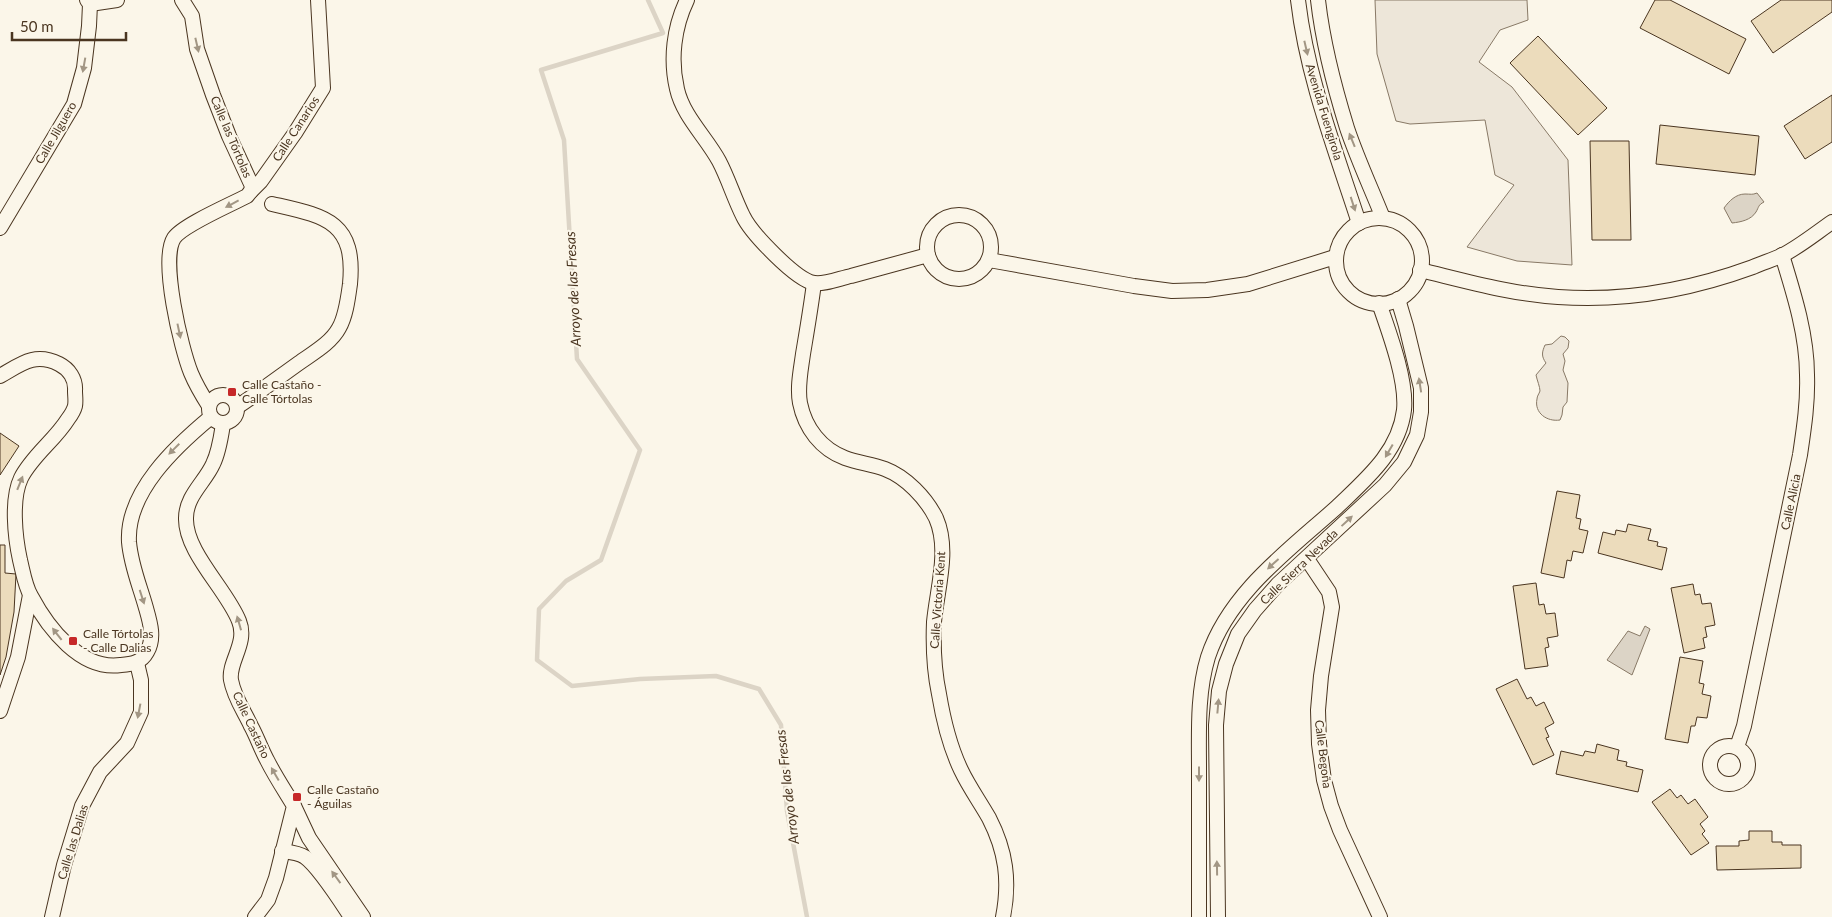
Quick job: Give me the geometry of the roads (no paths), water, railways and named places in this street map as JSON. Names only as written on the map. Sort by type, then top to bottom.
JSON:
[{"type":"street","points":[[88,2],[117,0]]},
{"type":"street","name":"Calle las Tórtolas","points":[[182,0],[192,16],[198,49],[210,86],[229,136],[252,186],[251,191],[233,204],[184,228],[174,238],[170,250],[168,265],[182,348],[198,388],[214,416]]},
{"type":"street","name":"Calle Canarios","points":[[251,191],[261,181],[295,133],[323,88],[318,0]]},
{"type":"street","points":[[687,0],[680,15],[675,38],[674,66],[677,90],[684,107],[719,160],[744,218],[763,243],[801,277],[814,283],[834,280],[928,255]]},
{"type":"street","name":"Avenida Fuengirola","points":[[1298,0],[1302,32],[1314,83],[1359,223]]},
{"type":"street","name":"Avenida Fuengirola","points":[[1318,0],[1332,75],[1348,130],[1383,218]]},
{"type":"street","name":"Calle Jilguero","points":[[0,228],[74,104],[84,68],[89,26],[88,2]]},
{"type":"street","points":[[237,407],[325,345],[339,328],[348,300],[351,273],[348,244],[336,226],[318,215],[272,204]]},
{"type":"street","points":[[966,216],[975,220],[988,233],[991,242],[989,260],[976,275],[966,279],[947,277],[938,272],[928,255],[929,236],[940,222],[948,218],[966,216]]},
{"type":"street","points":[[1383,218],[1397,222],[1410,232],[1420,248],[1422,262],[1419,277],[1408,293],[1398,299],[1380,303],[1360,300],[1344,287],[1337,274],[1335,257],[1340,240],[1347,232],[1365,220],[1383,218]]},
{"type":"street","points":[[1420,270],[1497,289],[1559,298],[1644,295],[1684,289],[1734,274],[1782,255],[1832,222]]},
{"type":"street","name":"Calle Alicia","points":[[1737,747],[1744,726],[1806,419],[1808,374],[1802,333],[1782,255]]},
{"type":"street","points":[[989,260],[1172,291],[1207,290],[1248,284],[1335,257]]},
{"type":"street","name":"Calle Victoria Kent","points":[[814,283],[800,377],[800,401],[804,419],[813,436],[827,449],[844,458],[887,469],[905,481],[923,498],[936,519],[942,540],[942,564],[934,623],[934,656],[939,694],[949,735],[960,767],[973,794],[989,818],[999,842],[1006,868],[1007,894],[1003,917]]},
{"type":"street","name":"Calle Sierra Nevada","points":[[1218,917],[1216,725],[1219,691],[1226,664],[1238,634],[1255,610],[1278,584],[1386,485],[1404,462],[1417,435],[1422,412],[1422,388],[1398,299]]},
{"type":"street","name":"Calle Sierra Nevada","points":[[1199,917],[1199,725],[1202,687],[1208,657],[1222,626],[1240,599],[1264,572],[1373,473],[1389,452],[1399,430],[1404,409],[1398,366],[1380,303]]},
{"type":"street","points":[[0,376],[32,358],[50,360],[68,368],[76,384],[75,408],[60,433],[32,463],[21,478],[15,497],[17,544],[30,595],[66,644],[84,658],[114,666],[137,663],[147,652],[152,630],[132,568],[129,540],[133,514],[146,484],[166,458],[186,438],[214,416],[215,397],[224,395],[232,399],[237,407],[235,417],[228,423],[214,416]]},
{"type":"street","name":"Calle Castaño","points":[[214,416],[220,444],[213,465],[190,502],[186,516],[187,530],[201,560],[233,608],[240,623],[242,639],[231,678],[236,695],[266,759],[294,806],[314,846],[364,917]]},
{"type":"street","name":"Calle Begoña","points":[[1307,559],[1329,592],[1332,608],[1320,676],[1318,710],[1319,744],[1324,780],[1340,830],[1380,917]]},
{"type":"street","points":[[0,711],[18,657],[30,595]]},
{"type":"street","name":"Calle las Dalias","points":[[52,917],[64,865],[82,806],[100,772],[127,743],[141,712],[141,680],[137,663]]},
{"type":"street","points":[[255,917],[268,900],[276,878],[294,806]]},
{"type":"street","points":[[282,851],[295,853],[306,858],[325,879],[352,917]]},
{"type":"waterway","name":"Arroyo de las Fresas","points":[[648,0],[663,33],[541,70],[564,140],[577,359],[640,450],[601,560],[566,581],[539,609],[537,660],[572,686],[640,679],[716,676],[759,689],[781,725],[787,811],[807,917]]},
{"type":"place","name":"Calle Castaño - Calle Tórtolas","points":[[232,392]]},
{"type":"place","name":"Calle Tórtolas - Calle Dalias","points":[[73,641]]},
{"type":"place","name":"Calle Castaño - Águilas","points":[[297,797]]}]
